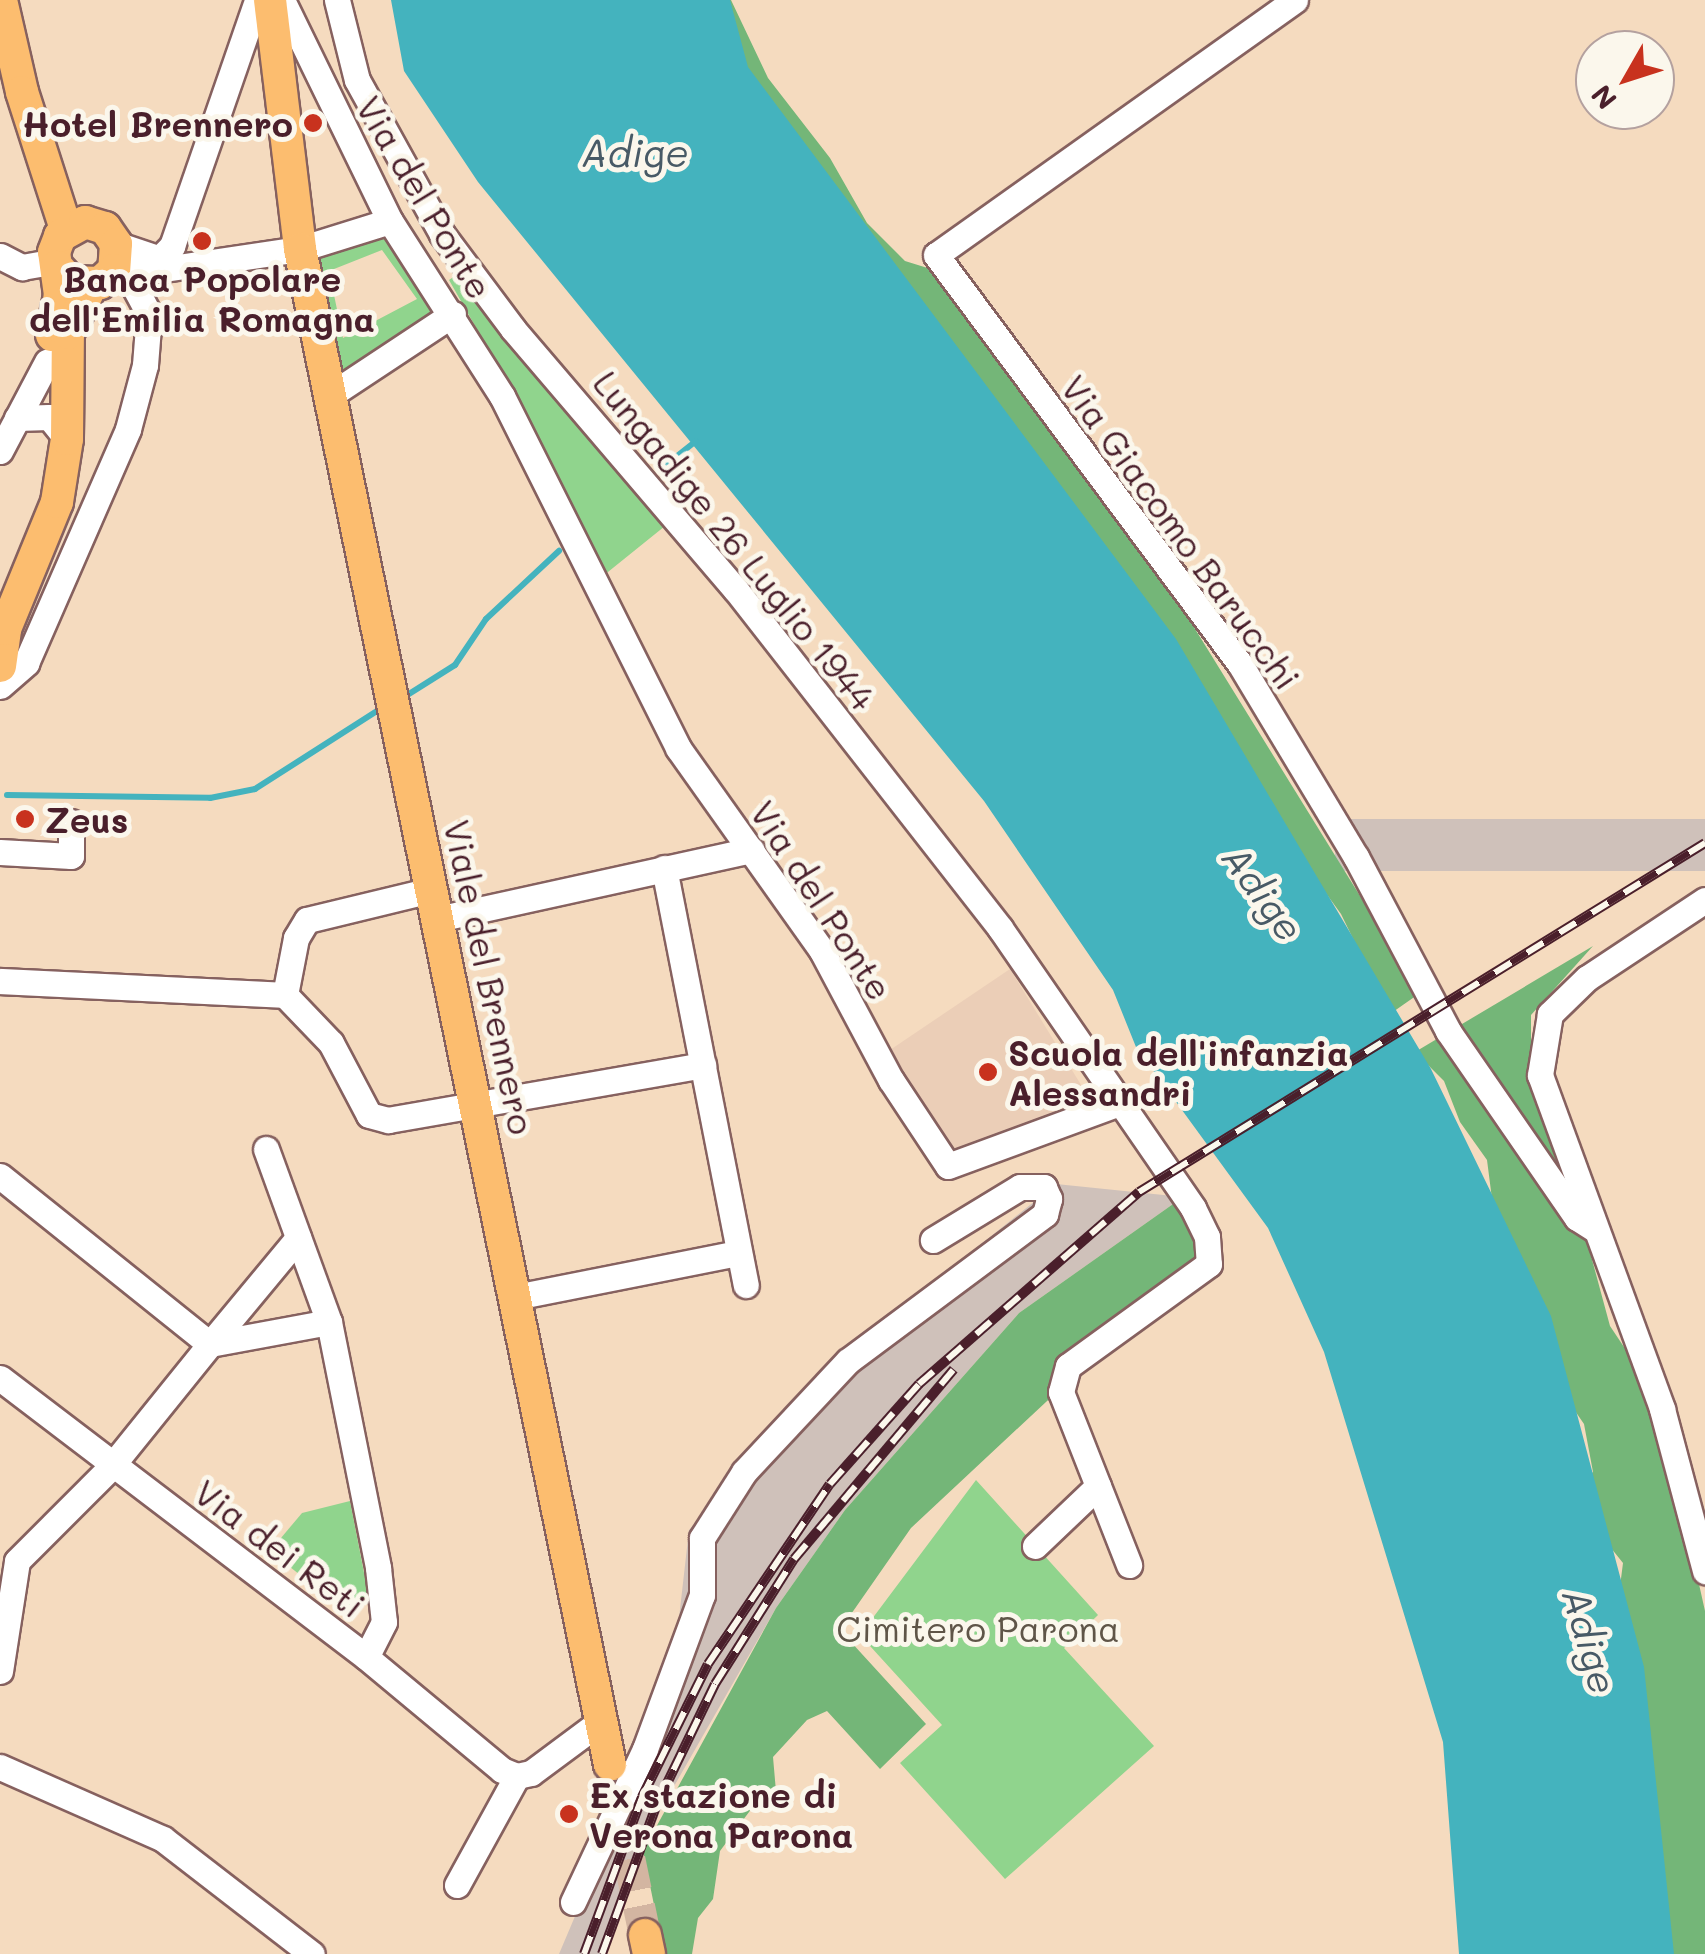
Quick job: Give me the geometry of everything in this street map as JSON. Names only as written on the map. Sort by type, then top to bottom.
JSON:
[{"type":"main road","points":[[1,0],[17,97],[66,229],[56,264],[60,295],[47,362],[66,431]]},
{"type":"main road","name":"Viale del Brennero","points":[[270,0],[300,250],[610,1765]]},
{"type":"main road","points":[[0,666],[5,629],[57,502],[66,431],[68,333],[109,279],[110,236],[17,97]]},
{"type":"main road","points":[[66,229],[85,222],[110,236]]},
{"type":"main road","points":[[56,264],[71,282],[109,279]]},
{"type":"street","points":[[161,257],[172,246],[257,0]]},
{"type":"street","name":"Via del Ponte","points":[[282,0],[390,221],[502,396],[560,522],[678,748],[822,950],[891,1080],[948,1166],[1125,1102]]},
{"type":"street","name":"Lungadige 26 Luglio 1944","points":[[336,0],[357,80],[442,234],[514,329],[724,576],[1000,928],[1125,1102]]},
{"type":"street","name":"Via Giacomo Barucchi","points":[[1295,0],[936,255],[1240,664],[1356,857],[1438,1015],[1546,1174],[1592,1228]]},
{"type":"street","points":[[109,279],[188,271],[300,250],[390,221]]},
{"type":"street","points":[[110,236],[188,271]]},
{"type":"street","points":[[0,256],[22,267],[56,264]]},
{"type":"street","points":[[0,686],[26,663],[91,524],[139,393],[149,314],[188,271]]},
{"type":"street","points":[[109,279],[149,314]]},
{"type":"street","points":[[332,394],[453,314]]},
{"type":"street","points":[[0,451],[47,362]]},
{"type":"street","points":[[17,418],[49,417],[66,431]]},
{"type":"street","points":[[0,852],[71,856],[71,822]]},
{"type":"street","points":[[285,995],[296,938],[307,920],[664,868],[752,850]]},
{"type":"street","points":[[664,868],[746,1285]]},
{"type":"street","points":[[1705,900],[1586,978],[1550,1014],[1540,1075],[1592,1228],[1662,1409],[1705,1571]]},
{"type":"street","points":[[0,981],[285,995],[331,1043],[369,1115],[388,1120],[476,1108],[703,1065]]},
{"type":"street","points":[[1125,1102],[1193,1208],[1207,1237],[1210,1264],[1068,1366],[1061,1392],[1129,1566]]},
{"type":"street","points":[[266,1148],[329,1322],[384,1599],[384,1622],[366,1656]]},
{"type":"street","points":[[0,1176],[210,1344],[329,1322]]},
{"type":"street","points":[[573,1902],[645,1749],[702,1595],[702,1538],[744,1472],[848,1360],[1045,1214],[1049,1200],[1044,1187],[1020,1187],[932,1240]]},
{"type":"street","points":[[0,1670],[17,1561],[110,1468],[298,1238]]},
{"type":"street","points":[[515,1298],[738,1253]]},
{"type":"street","name":"Via dei Reti","points":[[0,1378],[110,1468],[366,1656],[517,1776]]},
{"type":"street","points":[[1035,1546],[1098,1486]]},
{"type":"street","points":[[457,1885],[517,1776],[601,1722]]},
{"type":"street","points":[[0,1768],[163,1839],[312,1954]]},
{"type":"shaded area","points":[[1335,819],[1705,819],[1705,871],[1335,871]]},
{"type":"shaded area","name":"Scuola dell'infanzia Alessandri","points":[[1010,969],[1086,1093],[1084,1102],[954,1149],[890,1050]]},
{"type":"shaded area","points":[[1056,1184],[1183,1197],[1019,1313],[845,1510],[776,1608],[661,1809],[606,1954],[559,1954],[654,1730],[679,1618],[689,1530],[847,1352]]},
{"type":"green space","points":[[704,0],[731,0],[768,78],[830,158],[867,223],[905,261],[934,270],[1179,603],[1420,993],[1390,1014],[1341,914],[831,209]]},
{"type":"green space","points":[[386,232],[444,312],[338,381],[313,258]],"holes":[[[382,250],[417,299],[343,338],[329,271]]]},
{"type":"green space","points":[[459,273],[670,522],[598,580],[508,384],[449,280]]},
{"type":"green space","points":[[1593,946],[1531,1015],[1531,1091],[1574,1193],[1610,1326],[1636,1365],[1684,1517],[1705,1611],[1705,1954],[1648,1954],[1618,1602],[1623,1563],[1595,1528],[1579,1485],[1593,1472],[1584,1424],[1549,1373],[1496,1230],[1487,1160],[1460,1122],[1444,1081],[1415,1052]]},
{"type":"green space","points":[[1183,1197],[1212,1247],[911,1528],[840,1630],[926,1724],[880,1769],[827,1711],[807,1720],[773,1757],[777,1803],[752,1808],[720,1851],[713,1899],[698,1918],[692,1954],[664,1954],[643,1851],[776,1608],[845,1510],[1019,1313]]},
{"type":"green space","name":"Cimitero Parona","points":[[976,1480],[1098,1615],[1064,1648],[1154,1746],[1005,1879],[900,1763],[942,1725],[860,1635]]},
{"type":"green space","points":[[350,1501],[368,1593],[349,1614],[270,1551],[302,1513]]},
{"type":"water","name":"Adige","points":[[391,0],[730,0],[748,67],[1176,639],[1431,1069],[1551,1316],[1644,1667],[1674,1954],[1459,1954],[1443,1742],[1324,1352],[1268,1228],[1136,1047],[1113,990],[984,801],[478,182],[404,71]]},
{"type":"waterway","points":[[662,468],[696,441]]},
{"type":"waterway","points":[[401,699],[455,665],[486,619],[559,551]]},
{"type":"waterway","points":[[7,795],[210,798],[255,789],[385,706]]},
{"type":"tunnel","points":[[610,1765],[645,1935]]},
{"type":"railway","points":[[584,1954],[642,1797],[708,1664],[830,1484],[919,1384],[1139,1192],[1705,843]]},
{"type":"railway","points":[[602,1954],[657,1804],[715,1684],[794,1559],[954,1369]]},
{"type":"place","name":"Hotel Brennero","points":[[313,123]]},
{"type":"place","name":"Banca Popolare dell'Emilia Romagna","points":[[202,241]]},
{"type":"place","name":"Zeus","points":[[25,819]]},
{"type":"place","name":"Scuola dell'infanzia Alessandri","points":[[988,1072]]},
{"type":"place","name":"Ex stazione di Verona Parona","points":[[569,1814]]}]
